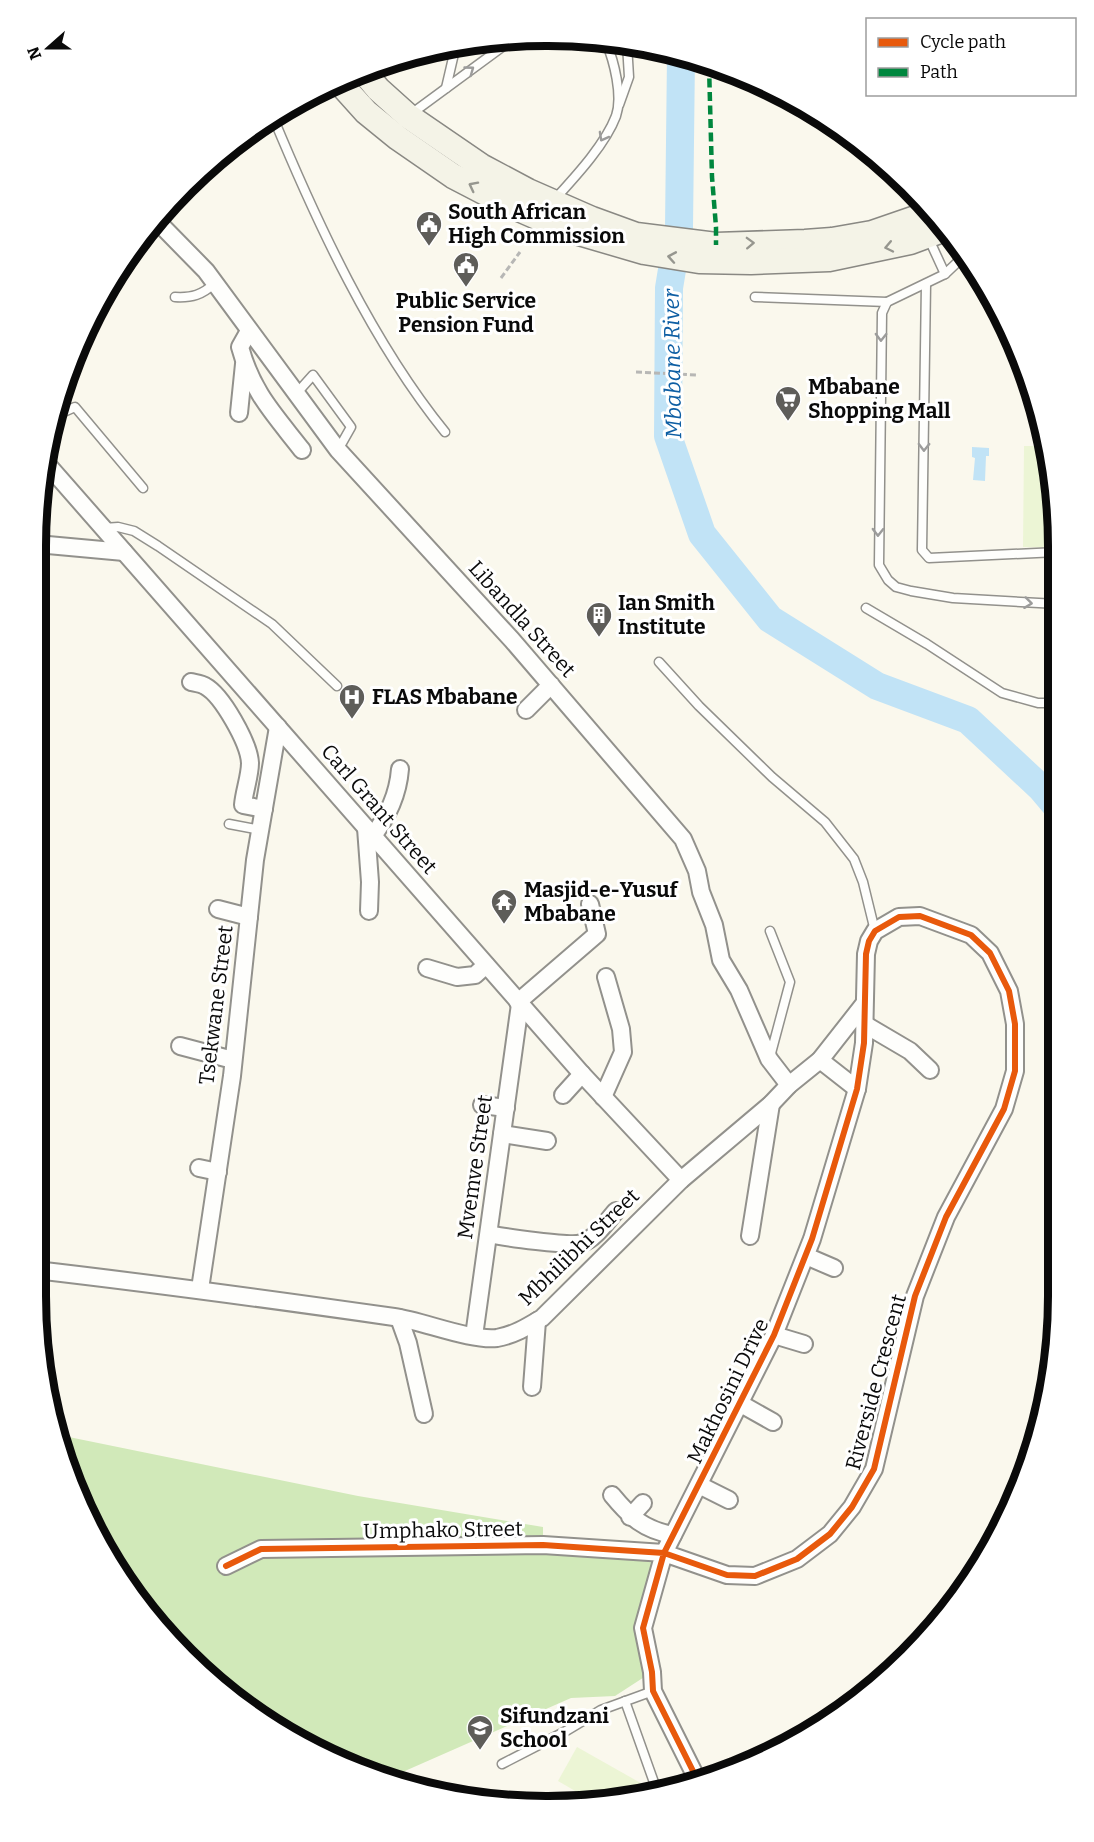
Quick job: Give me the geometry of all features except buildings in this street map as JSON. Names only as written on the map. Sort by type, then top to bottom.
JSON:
[{"type":"main road","points":[[370,79],[400,124]]},
{"type":"main road","points":[[346,89],[366,112],[400,124],[481,166],[549,211],[592,219],[640,243],[695,252],[716,245],[832,240],[929,224]]},
{"type":"street","name":"Libandla Street","points":[[163,227],[206,271],[249,332],[339,450],[551,685],[683,838],[697,871],[701,892],[714,924],[721,960],[739,990],[769,1059],[789,1085]]},
{"type":"street","points":[[249,332],[240,347],[244,363],[260,396],[302,450]]},
{"type":"street","points":[[239,413],[244,363]]},
{"type":"street","name":"Carl Grant Street","points":[[53,470],[519,1003],[681,1180]]},
{"type":"street","points":[[46,545],[124,552]]},
{"type":"street","points":[[191,682],[206,686],[223,703],[246,746],[250,763],[243,805],[264,809]]},
{"type":"street","points":[[526,710],[551,685]]},
{"type":"street","name":"Tsekwane Street","points":[[200,1289],[233,1060],[255,860],[278,727]]},
{"type":"street","points":[[369,911],[369,832],[388,815],[398,787],[400,769]]},
{"type":"street","points":[[519,1003],[597,934],[590,904]]},
{"type":"street","points":[[218,909],[249,917]]},
{"type":"street","name":"Riverside Crescent","points":[[664,1553],[727,1575],[755,1576],[797,1559],[830,1534],[852,1507],[874,1469],[905,1333],[929,1258],[946,1217],[1004,1109],[1015,1071],[1015,1024],[1009,991],[990,953],[971,935],[920,916],[899,918],[875,931]]},
{"type":"street","points":[[864,1004],[866,954],[869,941],[875,931]]},
{"type":"street","points":[[426,968],[457,977],[475,975],[486,965]]},
{"type":"street","points":[[603,1097],[623,1052],[621,1029],[606,977]]},
{"type":"street","name":"Mvemve Street","points":[[474,1336],[519,1003]]},
{"type":"street","name":"Makhosini Drive","points":[[694,1773],[653,1691],[652,1672],[643,1628],[664,1553],[774,1335],[806,1256],[857,1089],[864,1043],[864,1004]]},
{"type":"street","name":"Mbhilibhi Street","points":[[46,1271],[200,1289],[399,1318],[474,1336],[495,1338],[519,1333],[537,1321],[681,1180],[820,1060],[864,1004]]},
{"type":"street","points":[[864,1024],[910,1052],[930,1070]]},
{"type":"street","points":[[180,1046],[233,1060]]},
{"type":"street","points":[[820,1060],[857,1089]]},
{"type":"street","points":[[563,1095],[582,1074]]},
{"type":"street","points":[[750,1236],[771,1104]]},
{"type":"street","points":[[482,1105],[506,1108]]},
{"type":"street","points":[[502,1134],[547,1141]]},
{"type":"street","points":[[199,1168],[218,1172]]},
{"type":"street","points":[[489,1234],[504,1238],[580,1244],[592,1238],[616,1211]]},
{"type":"street","points":[[806,1256],[834,1268]]},
{"type":"street","points":[[399,1318],[408,1343],[424,1414]]},
{"type":"street","points":[[532,1388],[537,1321]]},
{"type":"street","points":[[774,1335],[804,1344]]},
{"type":"street","points":[[741,1404],[773,1422]]},
{"type":"street","points":[[699,1485],[729,1500]]},
{"type":"street","points":[[612,1495],[630,1517],[657,1533],[673,1535]]},
{"type":"street","points":[[630,1517],[643,1503]]},
{"type":"street","name":"Umphako Street","points":[[226,1566],[261,1549],[543,1545],[664,1553]]},
{"type":"lane","points":[[400,124],[499,49]]},
{"type":"lane","points":[[610,51],[617,81],[616,114]]},
{"type":"lane","points":[[549,211],[594,153],[616,114],[629,77],[628,53]]},
{"type":"lane","points":[[446,88],[454,55]]},
{"type":"lane","points":[[277,126],[332,251],[421,403],[445,432]]},
{"type":"lane","points":[[936,233],[945,274]]},
{"type":"lane","points":[[754,297],[887,302],[945,274],[958,262]]},
{"type":"lane","points":[[175,297],[191,298],[207,291],[215,283]]},
{"type":"lane","points":[[926,284],[922,550],[929,558],[1048,552]]},
{"type":"lane","points":[[887,302],[882,313],[878,559],[881,571],[896,587],[911,591],[953,598],[1048,603]]},
{"type":"lane","points":[[296,394],[313,375],[351,427],[339,450]]},
{"type":"lane","points":[[66,412],[75,407],[143,488]]},
{"type":"lane","points":[[104,528],[118,527],[134,531],[158,546],[272,624],[337,686]]},
{"type":"lane","points":[[866,608],[927,644],[1002,693],[1038,703],[1048,703]]},
{"type":"lane","points":[[659,662],[772,777],[825,822],[854,860],[863,882],[875,931]]},
{"type":"lane","points":[[229,824],[261,830]]},
{"type":"lane","points":[[769,1059],[790,982],[770,931]]},
{"type":"lane","points":[[502,1764],[601,1710],[653,1691]]},
{"type":"lane","points":[[626,1701],[654,1784]]},
{"type":"path","points":[[501,278],[520,252]]},
{"type":"path","points":[[636,372],[694,375]]},
{"type":"green space","points":[[1024,446],[1037,446],[1043,482],[1048,548],[1023,547]]},
{"type":"green space","points":[[67,1437],[358,1496],[543,1527],[543,1545],[664,1553],[643,1628],[652,1672],[615,1696],[571,1698],[400,1773],[326,1744],[269,1711],[242,1692],[193,1649],[171,1625],[131,1573],[98,1516]]},
{"type":"green space","points":[[577,1747],[646,1786],[580,1794],[558,1781]]},
{"type":"water","points":[[972,447],[989,448],[989,456],[986,456],[985,481],[973,480],[975,458],[972,457]]},
{"type":"waterway","name":"Mbabane River","points":[[681,65],[679,227],[669,288],[668,436],[702,534],[770,619],[877,686],[968,720],[1048,796]]},
{"type":"marked path","points":[[709,73],[716,245]]},
{"type":"cycle path","points":[[920,916],[971,935],[990,953],[1009,991],[1015,1024],[1015,1071],[1004,1109],[946,1217],[915,1296],[874,1469],[852,1507],[830,1534],[797,1559],[755,1576],[727,1575],[664,1553],[774,1335],[812,1239],[857,1089],[864,1043],[866,954],[869,941],[875,931],[899,917],[920,916]]},
{"type":"cycle path","points":[[226,1566],[261,1549],[543,1545],[664,1553]]},
{"type":"cycle path","points":[[664,1553],[643,1628],[652,1672],[653,1691],[694,1773]]},
{"type":"place","name":"South African High Commission","points":[[429,247]]},
{"type":"place","name":"Public Service Pension Fund","points":[[466,288]]},
{"type":"place","name":"Mbabane Shopping Mall","points":[[788,422]]},
{"type":"place","name":"Ian Smith Institute","points":[[599,638]]},
{"type":"place","name":"FLAS Mbabane","points":[[352,720]]},
{"type":"place","name":"Masjid-e-Yusuf Mbabane","points":[[504,925]]},
{"type":"place","name":"Sifundzani School","points":[[480,1751]]}]
